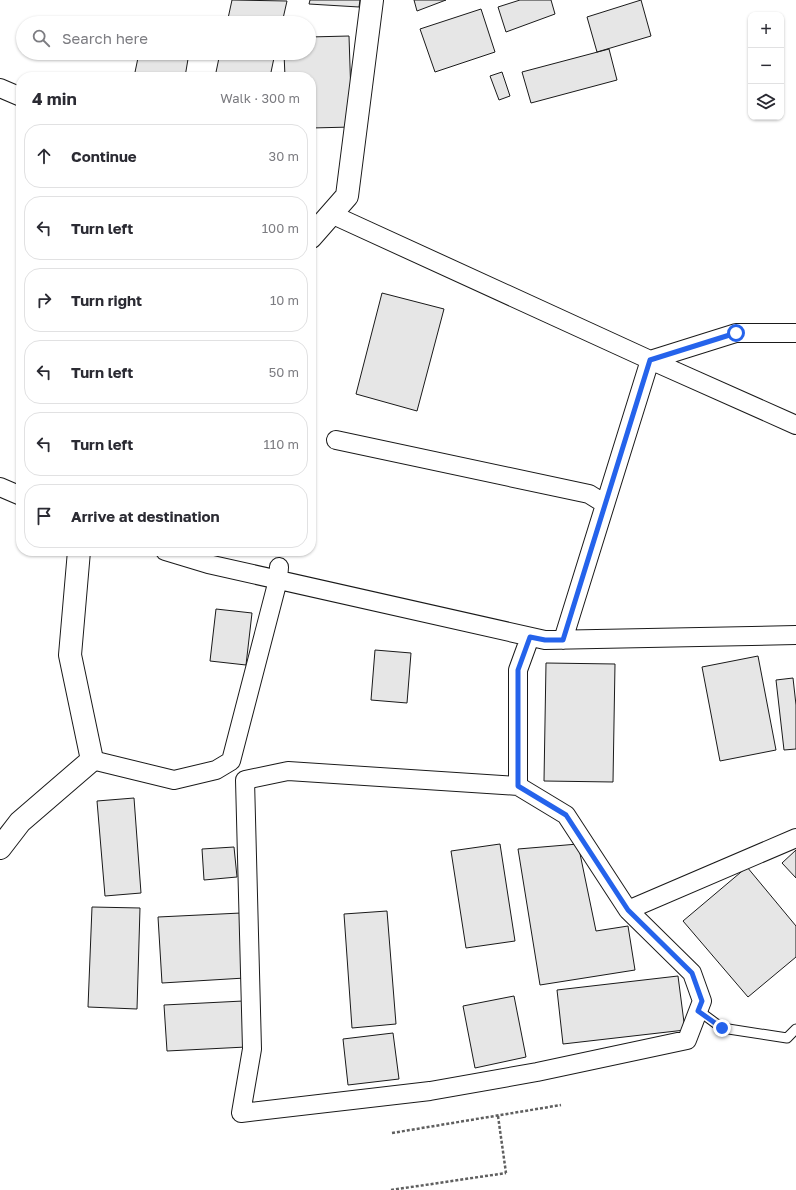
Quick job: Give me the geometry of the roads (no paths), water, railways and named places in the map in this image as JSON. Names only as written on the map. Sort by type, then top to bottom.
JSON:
[{"type":"main road","points":[[318,226],[347,196],[372,0]]},
{"type":"main road","points":[[0,848],[20,822],[92,760],[70,655],[79,556]]},
{"type":"street","points":[[0,88],[16,95]]},
{"type":"street","points":[[318,226],[650,360],[796,425]]},
{"type":"street","points":[[650,360],[736,333],[796,333]]},
{"type":"street","points":[[563,640],[650,360]]},
{"type":"street","points":[[336,440],[589,494],[605,504]]},
{"type":"street","points":[[0,486],[16,494]]},
{"type":"street","points":[[182,556],[208,564],[278,573],[545,640],[796,635]]},
{"type":"street","points":[[92,760],[174,780],[216,770],[231,761],[278,573]]},
{"type":"street","points":[[518,786],[518,670],[530,637]]},
{"type":"street","points":[[231,761],[245,782],[252,1049],[241,1113],[430,1091],[537,1072],[687,1040],[702,1001],[692,973],[628,910],[566,815],[518,786],[288,771],[245,780],[245,782]]},
{"type":"street","points":[[628,910],[796,838]]},
{"type":"lane","points":[[698,1011],[722,1028],[787,1038],[796,1029]]}]
